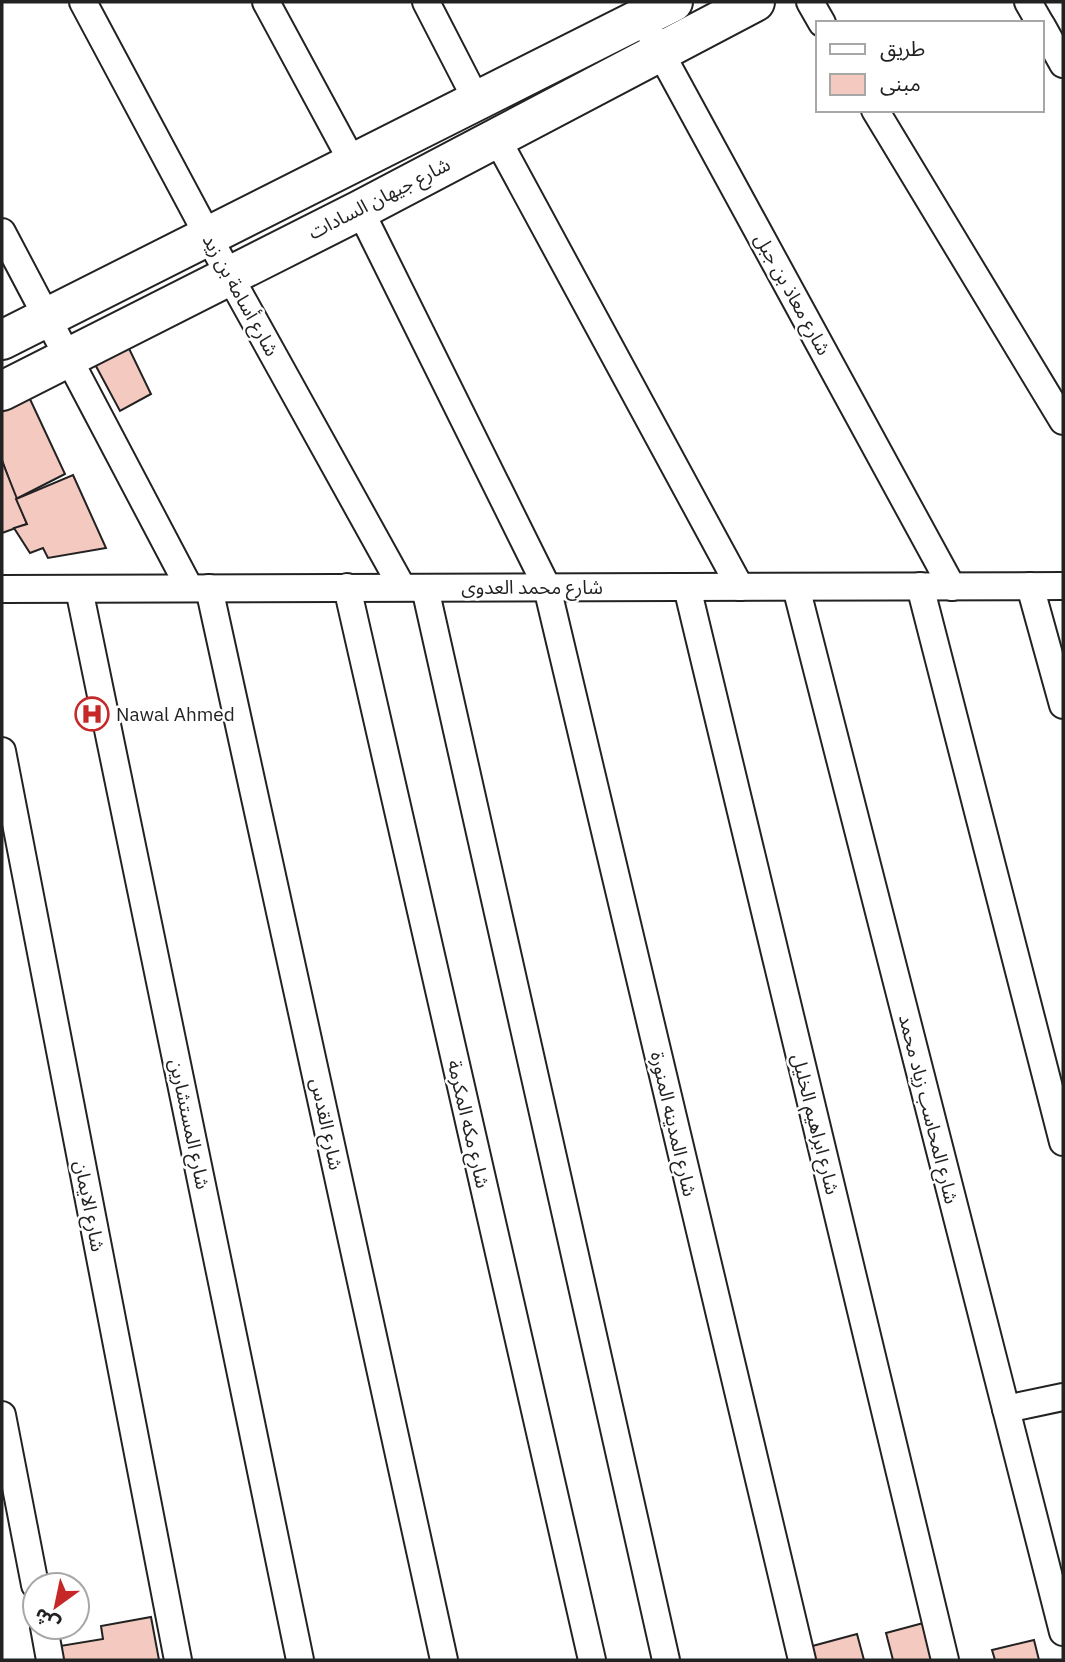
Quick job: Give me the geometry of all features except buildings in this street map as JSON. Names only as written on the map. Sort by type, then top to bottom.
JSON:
[{"type":"main road","name":"شارع جيهان السادات","points":[[2,391],[360,210],[755,2]]},
{"type":"main road","points":[[2,340],[477,101],[649,7]]},
{"type":"street","name":"شارع أسامة بن زيد","points":[[83,2],[229,275],[414,587],[666,1660]]},
{"type":"street","points":[[266,2],[353,163]]},
{"type":"street","points":[[426,2],[477,101]]},
{"type":"street","points":[[810,2],[821,21]]},
{"type":"street","points":[[1028,2],[1039,21]]},
{"type":"street","name":"شارع معاذ بن جبل","points":[[649,7],[660,51],[952,587]]},
{"type":"street","points":[[1044,30],[1063,64]]},
{"type":"street","points":[[876,112],[1063,421]]},
{"type":"street","points":[[496,137],[740,587]]},
{"type":"street","name":"شارع المدينه المنورة","points":[[360,210],[547,587],[802,1660]]},
{"type":"street","name":"شارع القدس","points":[[2,232],[199,588],[444,1660]]},
{"type":"street","points":[[920,586],[1063,1142]]},
{"type":"street","points":[[1030,586],[1063,705]]},
{"type":"street","name":"شارع محمد العدوى","points":[[2,589],[1063,586]]},
{"type":"street","name":"شارع مكه المكرمة","points":[[346,587],[592,1660]]},
{"type":"street","name":"شارع ابراهيم الخليل","points":[[687,587],[945,1660]]},
{"type":"street","name":"شارع المحاسب زياد محمد","points":[[796,587],[1063,1632]]},
{"type":"street","name":"شارع المستشارين","points":[[79,589],[300,1660]]},
{"type":"street","name":"شارع الايمان","points":[[2,751],[178,1660]]},
{"type":"street","points":[[1006,1409],[1063,1397]]},
{"type":"street","points":[[2,1415],[33,1571]]},
{"type":"street","points":[[47,1641],[50,1660]]},
{"type":"place","name":"Nawal Ahmed","points":[[92,714]]}]
